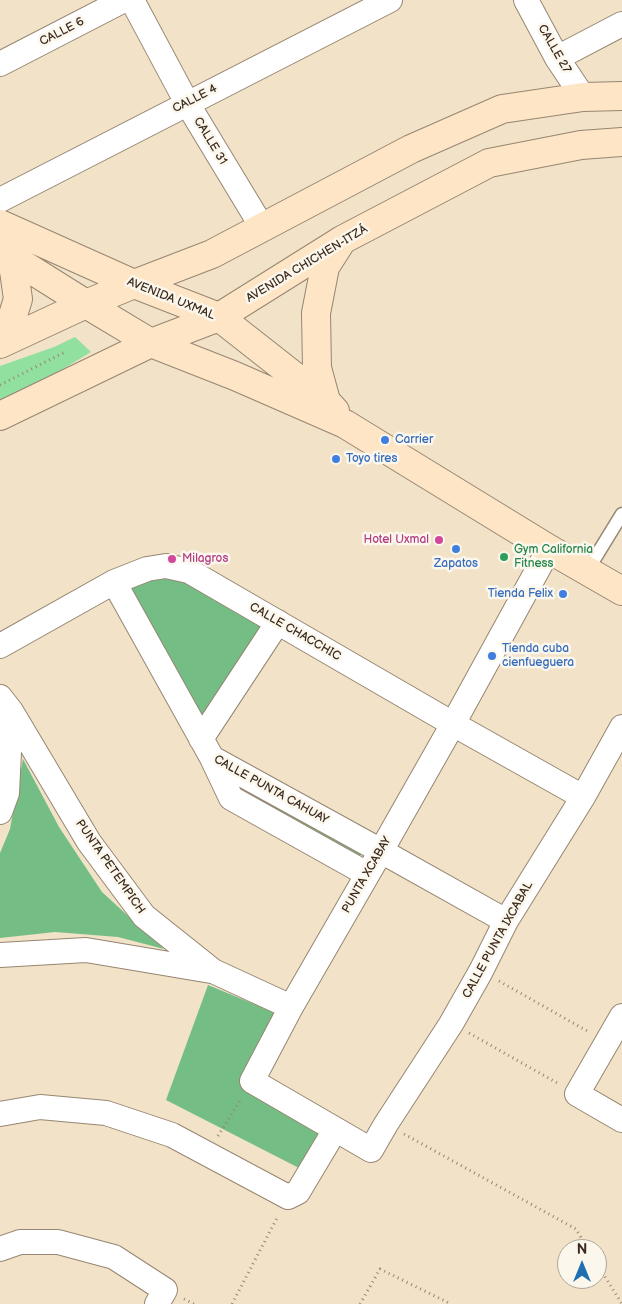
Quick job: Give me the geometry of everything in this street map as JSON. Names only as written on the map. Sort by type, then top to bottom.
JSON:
[{"type":"main road","points":[[0,344],[86,304],[212,254],[411,149],[502,110],[583,97],[622,96]]},
{"type":"main road","name":"AVENIDA CHICHEN-ITZÁ","points":[[0,416],[151,343],[219,317],[342,240],[489,163],[581,145],[622,142]]},
{"type":"main road","name":"AVENIDA UXMAL","points":[[0,224],[134,284],[219,317],[326,401],[345,424]]},
{"type":"main road","points":[[326,401],[317,368],[316,312],[324,267],[342,240]]},
{"type":"main road","points":[[0,339],[13,315],[18,300],[14,271],[4,253]]},
{"type":"main road","name":"AVENIDA UXMAL","points":[[4,253],[151,343],[235,376],[345,424],[549,549],[587,571],[617,585]]},
{"type":"street","name":"CALLE 6","points":[[0,64],[124,0]]},
{"type":"street","name":"CALLE 31","points":[[132,0],[187,103],[262,227]]},
{"type":"street","name":"CALLE 4","points":[[0,200],[390,0]]},
{"type":"street","name":"CALLE 27","points":[[526,0],[557,58],[583,97]]},
{"type":"street","points":[[557,58],[622,24]]},
{"type":"street","name":"PUNTA XCABAY","points":[[252,1081],[291,1006],[382,851],[549,549]]},
{"type":"street","name":"CALLE CHACCHIC","points":[[0,646],[114,582],[147,569],[166,566],[189,571],[583,797]]},
{"type":"street","points":[[114,582],[232,798],[367,874]]},
{"type":"street","points":[[206,749],[278,622]]},
{"type":"street","points":[[0,812],[7,793],[6,704]]},
{"type":"street","name":"PUNTA PETEMPICH","points":[[6,704],[89,842],[144,916],[213,971],[291,1006]]},
{"type":"street","name":"CALLE PUNTA IXCABAL","points":[[335,1130],[371,1150],[451,1024],[506,921],[583,797],[622,727]]},
{"type":"street","name":"CALLE PUNTA CAHUAY","points":[[206,749],[506,921]]},
{"type":"street","points":[[0,955],[86,950],[213,971]]},
{"type":"street","points":[[622,1016],[578,1094],[622,1120]]},
{"type":"street","points":[[0,1114],[40,1107],[106,1113],[172,1135],[288,1196],[298,1192],[335,1130],[252,1081]]},
{"type":"street","points":[[0,1249],[20,1242],[58,1242],[114,1257],[165,1290],[157,1304]]},
{"type":"lane","points":[[587,571],[622,514]]},
{"type":"path","points":[[0,385],[65,352]]},
{"type":"path","points":[[481,971],[607,1042]]},
{"type":"path","points":[[451,1024],[578,1094]]},
{"type":"path","points":[[208,1154],[252,1081]]},
{"type":"path","points":[[386,1124],[576,1229],[582,1239]]},
{"type":"path","points":[[232,1304],[288,1196]]},
{"type":"path","points":[[360,1304],[380,1269],[451,1304]]},
{"type":"path","points":[[607,1280],[622,1304]]},
{"type":"green space","points":[[75,337],[91,352],[0,406],[0,366],[54,347]]},
{"type":"green space","points":[[157,572],[187,577],[266,628],[201,718],[128,583]]},
{"type":"green space","points":[[23,759],[59,827],[102,892],[164,949],[118,937],[55,932],[0,938],[0,853],[10,829]]},
{"type":"green space","points":[[240,779],[365,848],[357,861],[233,792]]},
{"type":"green space","points":[[208,985],[278,1014],[242,1083],[320,1134],[299,1168],[166,1100]]},
{"type":"place","name":"Carrier","points":[[385,440]]},
{"type":"place","name":"Toyo tires","points":[[336,459]]},
{"type":"place","name":"Hotel Uxmal","points":[[439,540]]},
{"type":"place","name":"Zapatos","points":[[456,549]]},
{"type":"place","name":"Gym California Fitness","points":[[504,557]]},
{"type":"place","name":"Milagros","points":[[172,559]]},
{"type":"place","name":"Tienda Felix","points":[[563,594]]},
{"type":"place","name":"Tienda cuba cienfueguera","points":[[492,656]]}]
